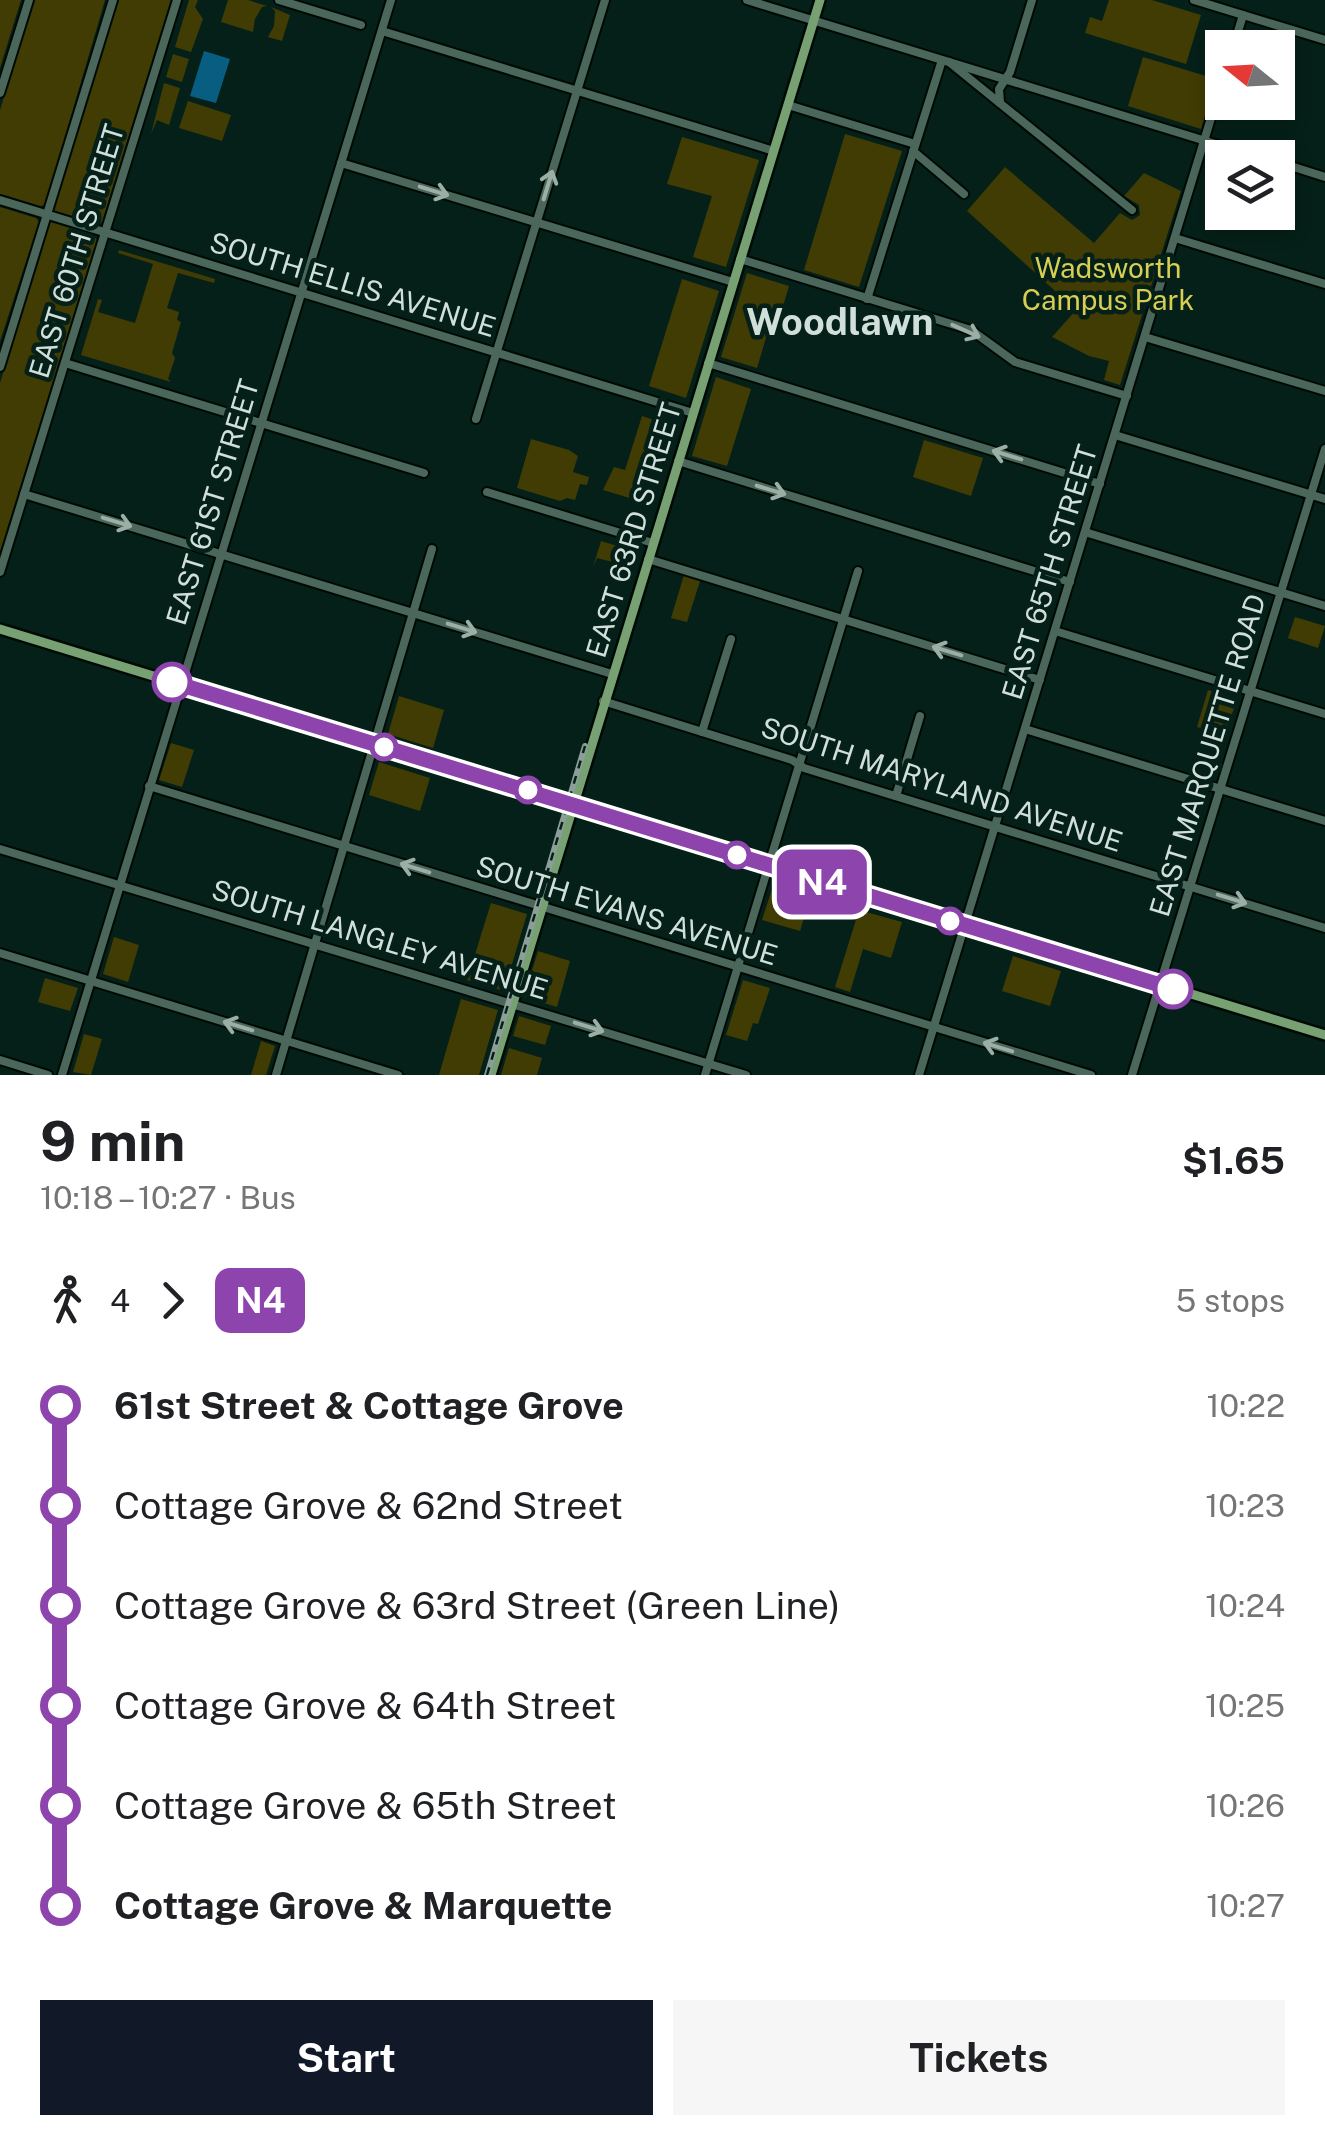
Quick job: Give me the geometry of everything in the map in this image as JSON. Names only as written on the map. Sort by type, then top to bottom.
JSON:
[{"type":"main road","name":"EAST 63RD STREET","points":[[491,1075],[820,0]]},
{"type":"main road","points":[[0,629],[1325,1036]]},
{"type":"street","points":[[0,93],[29,0]]},
{"type":"street","points":[[0,367],[113,0]]},
{"type":"street","name":"EAST 60TH STREET","points":[[0,572],[177,0]]},
{"type":"street","points":[[279,0],[361,25]]},
{"type":"street","name":"EAST 61ST STREET","points":[[62,1075],[391,0]]},
{"type":"street","points":[[476,419],[605,0]]},
{"type":"street","points":[[747,0],[1205,140]]},
{"type":"street","points":[[1000,103],[999,89],[1006,80],[1032,0]]},
{"type":"street","points":[[1194,0],[1325,40]]},
{"type":"street","points":[[1238,30],[1243,15]]},
{"type":"street","points":[[382,31],[774,151]]},
{"type":"street","points":[[945,61],[1132,210]]},
{"type":"street","points":[[867,299],[945,61]]},
{"type":"street","points":[[788,104],[914,147],[964,194]]},
{"type":"street","name":"EAST 65TH STREET","points":[[919,1075],[1211,120]]},
{"type":"street","points":[[341,162],[733,282]]},
{"type":"street","points":[[1295,167],[1325,177]]},
{"type":"street","name":"SOUTH ELLIS AVENUE","points":[[0,200],[693,412]]},
{"type":"street","points":[[1175,238],[1325,284]]},
{"type":"street","points":[[740,259],[971,330],[1015,362],[1127,396]]},
{"type":"street","points":[[1145,336],[1325,391]]},
{"type":"street","points":[[65,363],[424,473]]},
{"type":"street","points":[[708,363],[1100,484]]},
{"type":"street","points":[[1115,436],[1325,499]]},
{"type":"street","name":"EAST MARQUETTE ROAD","points":[[1132,1075],[1325,448]]},
{"type":"street","points":[[678,462],[1070,582]]},
{"type":"street","points":[[488,492],[653,543]]},
{"type":"street","points":[[24,494],[612,674]]},
{"type":"street","points":[[1085,532],[1325,606]]},
{"type":"street","points":[[276,1075],[432,549]]},
{"type":"street","points":[[648,559],[1040,680]]},
{"type":"street","points":[[705,1075],[858,571]]},
{"type":"street","points":[[1055,631],[1325,714]]},
{"type":"street","points":[[702,732],[730,638]]},
{"type":"street","name":"SOUTH MARYLAND AVENUE","points":[[604,701],[1325,928]]},
{"type":"street","points":[[896,796],[920,716]]},
{"type":"street","points":[[1025,729],[1325,821]]},
{"type":"street","name":"SOUTH EVANS AVENUE","points":[[149,786],[1091,1075]]},
{"type":"street","name":"SOUTH LANGLEY AVENUE","points":[[0,849],[746,1075]]},
{"type":"street","points":[[0,954],[398,1075]]},
{"type":"street","points":[[0,1060],[48,1075]]},
{"type":"green space","points":[[0,0],[21,0],[0,68]]},
{"type":"green space","points":[[34,0],[105,0],[45,205],[40,206],[0,194],[0,110]]},
{"type":"green space","points":[[118,0],[171,0],[102,222],[98,224],[54,211],[52,206]]},
{"type":"green space","points":[[189,0],[198,0],[195,7],[203,19],[191,52],[175,47]]},
{"type":"green space","points":[[228,0],[248,0],[267,6],[255,19],[253,32],[221,22]]},
{"type":"green space","points":[[1109,0],[1152,0],[1201,15],[1186,64],[1085,33],[1090,17],[1102,21]]},
{"type":"green space","points":[[271,7],[290,15],[282,41],[268,37],[274,26],[275,11]]},
{"type":"green space","points":[[173,54],[189,59],[182,82],[166,77]]},
{"type":"green space","points":[[1143,57],[1205,76],[1201,129],[1128,106]]},
{"type":"green space","points":[[164,83],[180,88],[169,125],[157,120],[151,134]]},
{"type":"green space","points":[[188,101],[231,115],[222,141],[179,128]]},
{"type":"green space","points":[[845,134],[902,151],[859,287],[804,270]]},
{"type":"green space","points":[[682,137],[759,160],[726,267],[693,257],[712,196],[667,184]]},
{"type":"green space","name":"Wadsworth Campus Park","points":[[1005,167],[1094,243],[1120,213],[1132,220],[1140,215],[1139,205],[1124,196],[1144,173],[1181,191],[1120,385],[1104,380],[1109,361],[1089,356],[1052,337],[1076,310],[967,211]]},
{"type":"green space","points":[[0,207],[39,222],[0,341]]},
{"type":"green space","points":[[51,222],[97,240],[0,552],[0,383],[45,229]]},
{"type":"green space","points":[[119,250],[215,279],[214,283],[178,273],[167,308],[179,312],[177,320],[181,322],[172,353],[175,358],[168,379],[171,382],[81,355],[98,299],[102,300],[98,312],[135,323],[153,264],[118,253]]},
{"type":"green space","points":[[747,273],[789,286],[776,330],[769,328],[757,368],[721,357]]},
{"type":"green space","points":[[682,279],[719,291],[686,398],[649,386]]},
{"type":"green space","points":[[716,377],[751,389],[727,466],[692,456]]},
{"type":"green space","points":[[642,416],[657,421],[633,499],[603,490],[614,467],[625,470]]},
{"type":"green space","points":[[531,439],[578,456],[573,472],[589,477],[587,485],[580,484],[575,500],[560,501],[517,488]]},
{"type":"green space","points":[[924,440],[983,458],[971,496],[913,477]]},
{"type":"green space","points":[[601,541],[637,552],[632,567],[597,558],[593,567]]},
{"type":"green space","points":[[684,575],[700,581],[687,622],[671,618]]},
{"type":"green space","points":[[1295,617],[1325,626],[1318,648],[1288,638]]},
{"type":"green space","points":[[1208,690],[1237,699],[1225,735],[1197,727]]},
{"type":"green space","points":[[399,696],[444,710],[433,748],[388,734]]},
{"type":"green space","points":[[171,743],[194,750],[182,787],[159,780]]},
{"type":"green space","points":[[379,762],[430,778],[420,811],[369,795]]},
{"type":"green space","points":[[774,883],[811,895],[800,931],[762,920]]},
{"type":"green space","points":[[491,903],[527,914],[504,991],[467,980]]},
{"type":"green space","points":[[859,910],[902,922],[891,958],[863,949],[850,992],[835,987]]},
{"type":"green space","points":[[114,937],[139,945],[128,982],[103,974]]},
{"type":"green space","points":[[538,951],[570,961],[557,1007],[524,997]]},
{"type":"green space","points":[[1013,956],[1061,971],[1050,1006],[1002,991]]},
{"type":"green space","points":[[45,978],[78,988],[70,1011],[38,1002]]},
{"type":"green space","points":[[743,980],[770,988],[758,1024],[753,1023],[747,1041],[726,1035]]},
{"type":"green space","points":[[461,999],[498,1010],[479,1075],[439,1075]]},
{"type":"green space","points":[[519,1016],[551,1026],[545,1045],[513,1036]]},
{"type":"green space","points":[[84,1034],[102,1039],[91,1075],[73,1072]]},
{"type":"green space","points":[[261,1041],[275,1046],[266,1075],[251,1075]]},
{"type":"green space","points":[[509,1048],[542,1058],[537,1075],[501,1075]]},
{"type":"water","points":[[204,51],[230,59],[216,103],[190,96]]},
{"type":"railway","points":[[487,1075],[585,746]]},
{"type":"bus line","name":"N4","points":[[172,682],[1173,989]]},
{"type":"district","name":"Woodlawn","points":[[840,321]]}]
